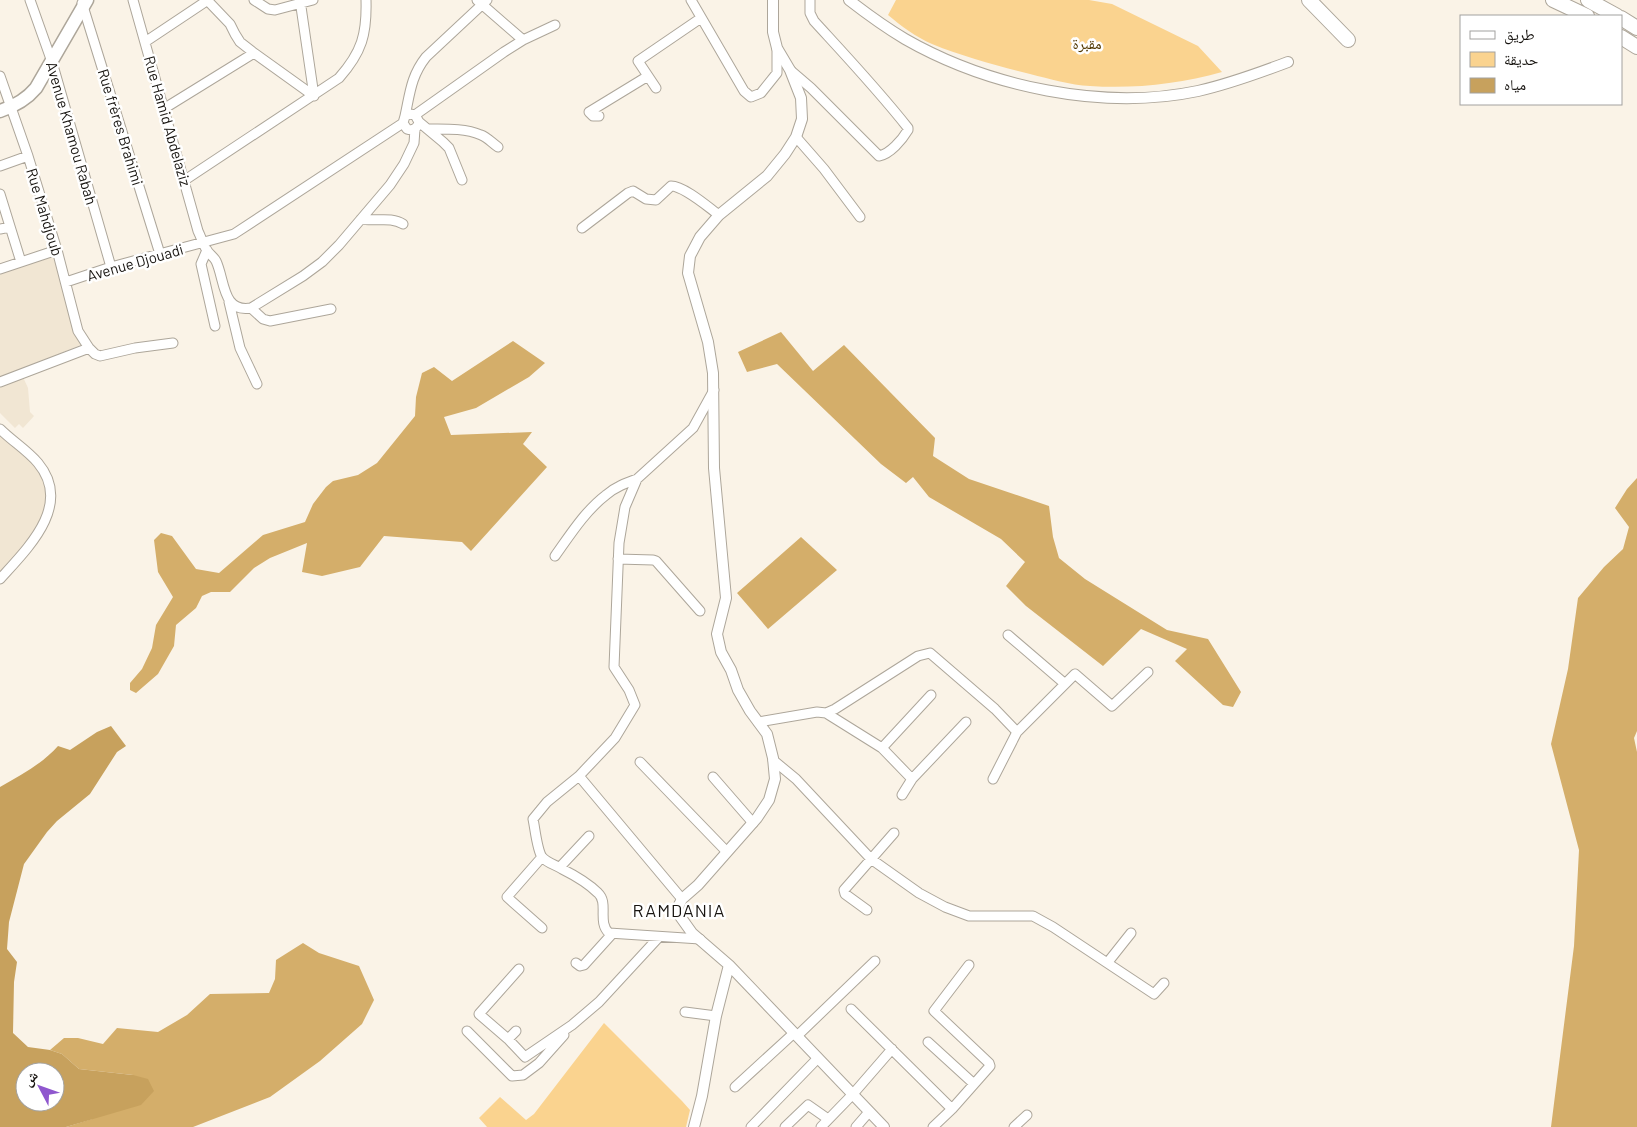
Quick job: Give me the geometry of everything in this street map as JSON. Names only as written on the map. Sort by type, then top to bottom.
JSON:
[{"type":"highway","points":[[1309,0],[1348,40]]},
{"type":"highway","points":[[1553,0],[1585,15]]},
{"type":"highway","points":[[1588,0],[1615,15]]},
{"type":"highway","points":[[1622,19],[1637,28]]},
{"type":"highway","points":[[1622,37],[1637,46]]},
{"type":"main road","points":[[6,109],[29,96],[43,78],[84,2]]},
{"type":"street","name":"Avenue Khamou Rabah","points":[[30,0],[52,62],[112,267]]},
{"type":"street","name":"Rue Hamid Abdelaziz","points":[[133,0],[165,108],[198,231],[205,246],[216,260],[240,348],[257,384]]},
{"type":"street","points":[[145,42],[208,0],[230,24],[240,42],[314,96]]},
{"type":"street","points":[[254,0],[268,9],[275,10],[300,2],[314,0]]},
{"type":"street","points":[[185,180],[339,78],[351,65],[360,48],[365,30],[366,0]]},
{"type":"street","points":[[691,0],[744,91],[751,97],[761,93],[777,73],[777,48],[773,32],[773,0]]},
{"type":"street","points":[[790,70],[811,88],[879,156],[890,151],[908,130],[895,111],[871,83],[814,21],[810,13],[810,0]]},
{"type":"street","points":[[849,0],[906,40],[969,70],[1017,84],[1090,97],[1156,96],[1197,91],[1248,77],[1288,62]]},
{"type":"street","name":"Rue frères Brahimi","points":[[84,2],[160,254]]},
{"type":"street","points":[[300,2],[314,96]]},
{"type":"street","points":[[229,302],[240,309],[252,308],[303,276],[322,262],[339,245],[390,185],[414,144],[411,121],[411,84],[419,66],[482,2],[524,40]]},
{"type":"street","points":[[656,88],[638,61],[701,18]]},
{"type":"street","name":"Avenue Djouadi","points":[[66,282],[160,254],[205,246],[234,234],[411,121],[504,52],[555,25]]},
{"type":"street","points":[[777,48],[790,70],[801,98],[802,119],[796,137],[767,176],[719,214],[694,246],[688,263],[688,273],[708,342],[713,373],[714,468],[726,598],[717,634],[721,652],[731,670],[738,690],[767,734],[775,779],[769,800],[753,823],[698,885],[682,899],[677,912],[692,933],[729,965],[884,1127]]},
{"type":"street","points":[[165,108],[254,53]]},
{"type":"street","name":"Rue Mahdjoub","points":[[0,76],[6,109],[28,156],[57,250],[78,330],[89,348]]},
{"type":"street","points":[[599,116],[593,116],[589,112],[648,76]]},
{"type":"street","points":[[411,121],[428,129],[449,148],[462,180]]},
{"type":"street","points":[[428,129],[460,130],[476,133],[486,137],[498,147]]},
{"type":"street","points":[[796,137],[824,169],[860,217]]},
{"type":"street","points":[[0,166],[28,156]]},
{"type":"street","points":[[582,228],[628,193],[633,191],[646,199],[656,200],[671,186],[674,186],[719,214]]},
{"type":"street","points":[[0,194],[21,262]]},
{"type":"street","points":[[361,219],[375,221],[394,220],[403,224]]},
{"type":"street","points":[[0,229],[10,226]]},
{"type":"street","points":[[205,246],[201,264],[215,326]]},
{"type":"street","points":[[0,269],[57,250]]},
{"type":"street","points":[[252,308],[263,319],[270,321],[331,309]]},
{"type":"street","points":[[0,382],[89,348],[100,356],[135,348],[173,343]]},
{"type":"street","points":[[700,939],[608,933],[604,928],[600,895],[581,880],[560,867],[554,866],[542,857],[533,819],[548,802],[579,776],[615,738],[635,705],[629,690],[614,667],[619,543],[625,507],[638,479],[693,428],[714,390]]},
{"type":"street","points":[[0,429],[38,463],[45,474],[50,488],[51,504],[46,521],[19,558],[0,579]]},
{"type":"street","points":[[555,556],[577,526],[606,494],[620,485],[638,479]]},
{"type":"street","points":[[618,560],[656,561],[700,611]]},
{"type":"street","points":[[1008,635],[1064,683]]},
{"type":"street","points":[[826,713],[836,709],[918,656],[930,653],[995,709],[1017,732]]},
{"type":"street","points":[[993,779],[1017,732],[1075,674],[1112,706],[1148,672]]},
{"type":"street","points":[[882,748],[931,696]]},
{"type":"street","points":[[758,722],[817,712],[826,713],[882,748],[912,779]]},
{"type":"street","points":[[902,795],[912,779],[966,722]]},
{"type":"street","points":[[773,760],[796,779],[871,859],[919,893],[945,907],[969,916],[1033,916],[1108,962],[1154,994],[1164,983]]},
{"type":"street","points":[[640,762],[727,852]]},
{"type":"street","points":[[579,776],[682,899]]},
{"type":"street","points":[[713,777],[753,823]]},
{"type":"street","points":[[867,910],[845,894],[844,891],[894,833]]},
{"type":"street","points":[[560,867],[589,836]]},
{"type":"street","points":[[542,857],[507,897],[542,928]]},
{"type":"street","points":[[1108,962],[1131,933]]},
{"type":"street","points":[[576,962],[580,966],[584,965],[612,934]]},
{"type":"street","points":[[519,969],[479,1014],[525,1057],[572,1025],[599,1002],[659,937]]},
{"type":"street","points":[[735,1087],[875,961]]},
{"type":"street","points":[[694,1127],[702,1096],[716,1016],[729,965]]},
{"type":"street","points":[[934,1127],[990,1066],[934,1011],[969,965]]},
{"type":"street","points":[[851,1009],[952,1109]]},
{"type":"street","points":[[685,1012],[716,1016]]},
{"type":"street","points":[[467,1031],[512,1076],[523,1075],[539,1063],[572,1025]]},
{"type":"street","points":[[508,1040],[516,1031]]},
{"type":"street","points":[[928,1042],[974,1084]]},
{"type":"street","points":[[821,1127],[892,1049]]},
{"type":"street","points":[[752,1127],[818,1058]]},
{"type":"street","points":[[785,1127],[808,1105],[828,1119]]},
{"type":"street","points":[[856,1127],[869,1112]]},
{"type":"street","points":[[1014,1127],[1027,1115]]},
{"type":"shaded area","points":[[53,257],[83,344],[0,378],[0,273]]},
{"type":"shaded area","points":[[781,332],[813,371],[844,345],[935,438],[933,456],[969,479],[1049,506],[1053,537],[1059,558],[1085,579],[1167,630],[1208,639],[1241,692],[1233,707],[1223,705],[1175,661],[1187,649],[1141,629],[1103,666],[1026,606],[1006,586],[1025,562],[1001,539],[929,497],[913,477],[906,483],[881,464],[777,364],[747,372],[738,352]]},
{"type":"shaded area","points":[[513,341],[545,363],[529,377],[476,408],[444,417],[451,435],[532,432],[523,444],[547,467],[471,551],[462,542],[384,536],[360,567],[322,576],[302,572],[307,543],[270,558],[254,568],[230,592],[211,592],[202,596],[196,608],[176,625],[174,646],[158,674],[136,693],[130,690],[130,683],[142,669],[152,648],[156,625],[173,597],[158,572],[154,540],[161,533],[172,536],[196,569],[219,573],[263,535],[305,522],[313,504],[333,481],[358,475],[377,463],[415,416],[416,397],[422,373],[434,367],[452,381]]},
{"type":"shaded area","points":[[22,375],[28,388],[30,412],[34,416],[23,428],[19,424],[15,428],[0,413],[0,387],[7,380],[12,383]]},
{"type":"shaded area","points":[[0,436],[39,468],[47,487],[45,514],[30,539],[0,573]]},
{"type":"shaded area","points":[[1637,478],[1637,731],[1634,738],[1637,752],[1637,1127],[1551,1127],[1574,946],[1579,850],[1551,744],[1568,669],[1578,598],[1604,567],[1623,549],[1629,527],[1615,508],[1627,489]]},
{"type":"shaded area","points":[[801,537],[837,570],[768,629],[737,593]]},
{"type":"shaded area","points":[[303,943],[319,953],[359,966],[374,1000],[362,1024],[320,1061],[270,1097],[193,1127],[66,1127],[92,1119],[133,1075],[79,1069],[62,1054],[50,1050],[64,1038],[78,1038],[103,1044],[117,1028],[158,1032],[187,1015],[210,994],[269,993],[275,979],[276,960]]},
{"type":"green space","name":"مقبرة","points":[[896,0],[1089,0],[1112,4],[1198,46],[1222,72],[1189,80],[1140,86],[1107,87],[1060,82],[981,61],[926,41],[888,15]]},
{"type":"green space","points":[[604,1023],[690,1110],[686,1127],[487,1127],[479,1118],[500,1097],[526,1120],[534,1114]]},
{"type":"water","points":[[111,726],[126,746],[117,752],[90,794],[57,821],[24,864],[9,922],[7,949],[17,962],[14,982],[13,1033],[28,1047],[62,1054],[79,1069],[133,1075],[148,1079],[154,1091],[141,1105],[66,1127],[0,1127],[0,787],[38,764],[58,746],[70,750],[97,732]]},
{"type":"district","name":"RAMDANIA","points":[[679,910]]}]
